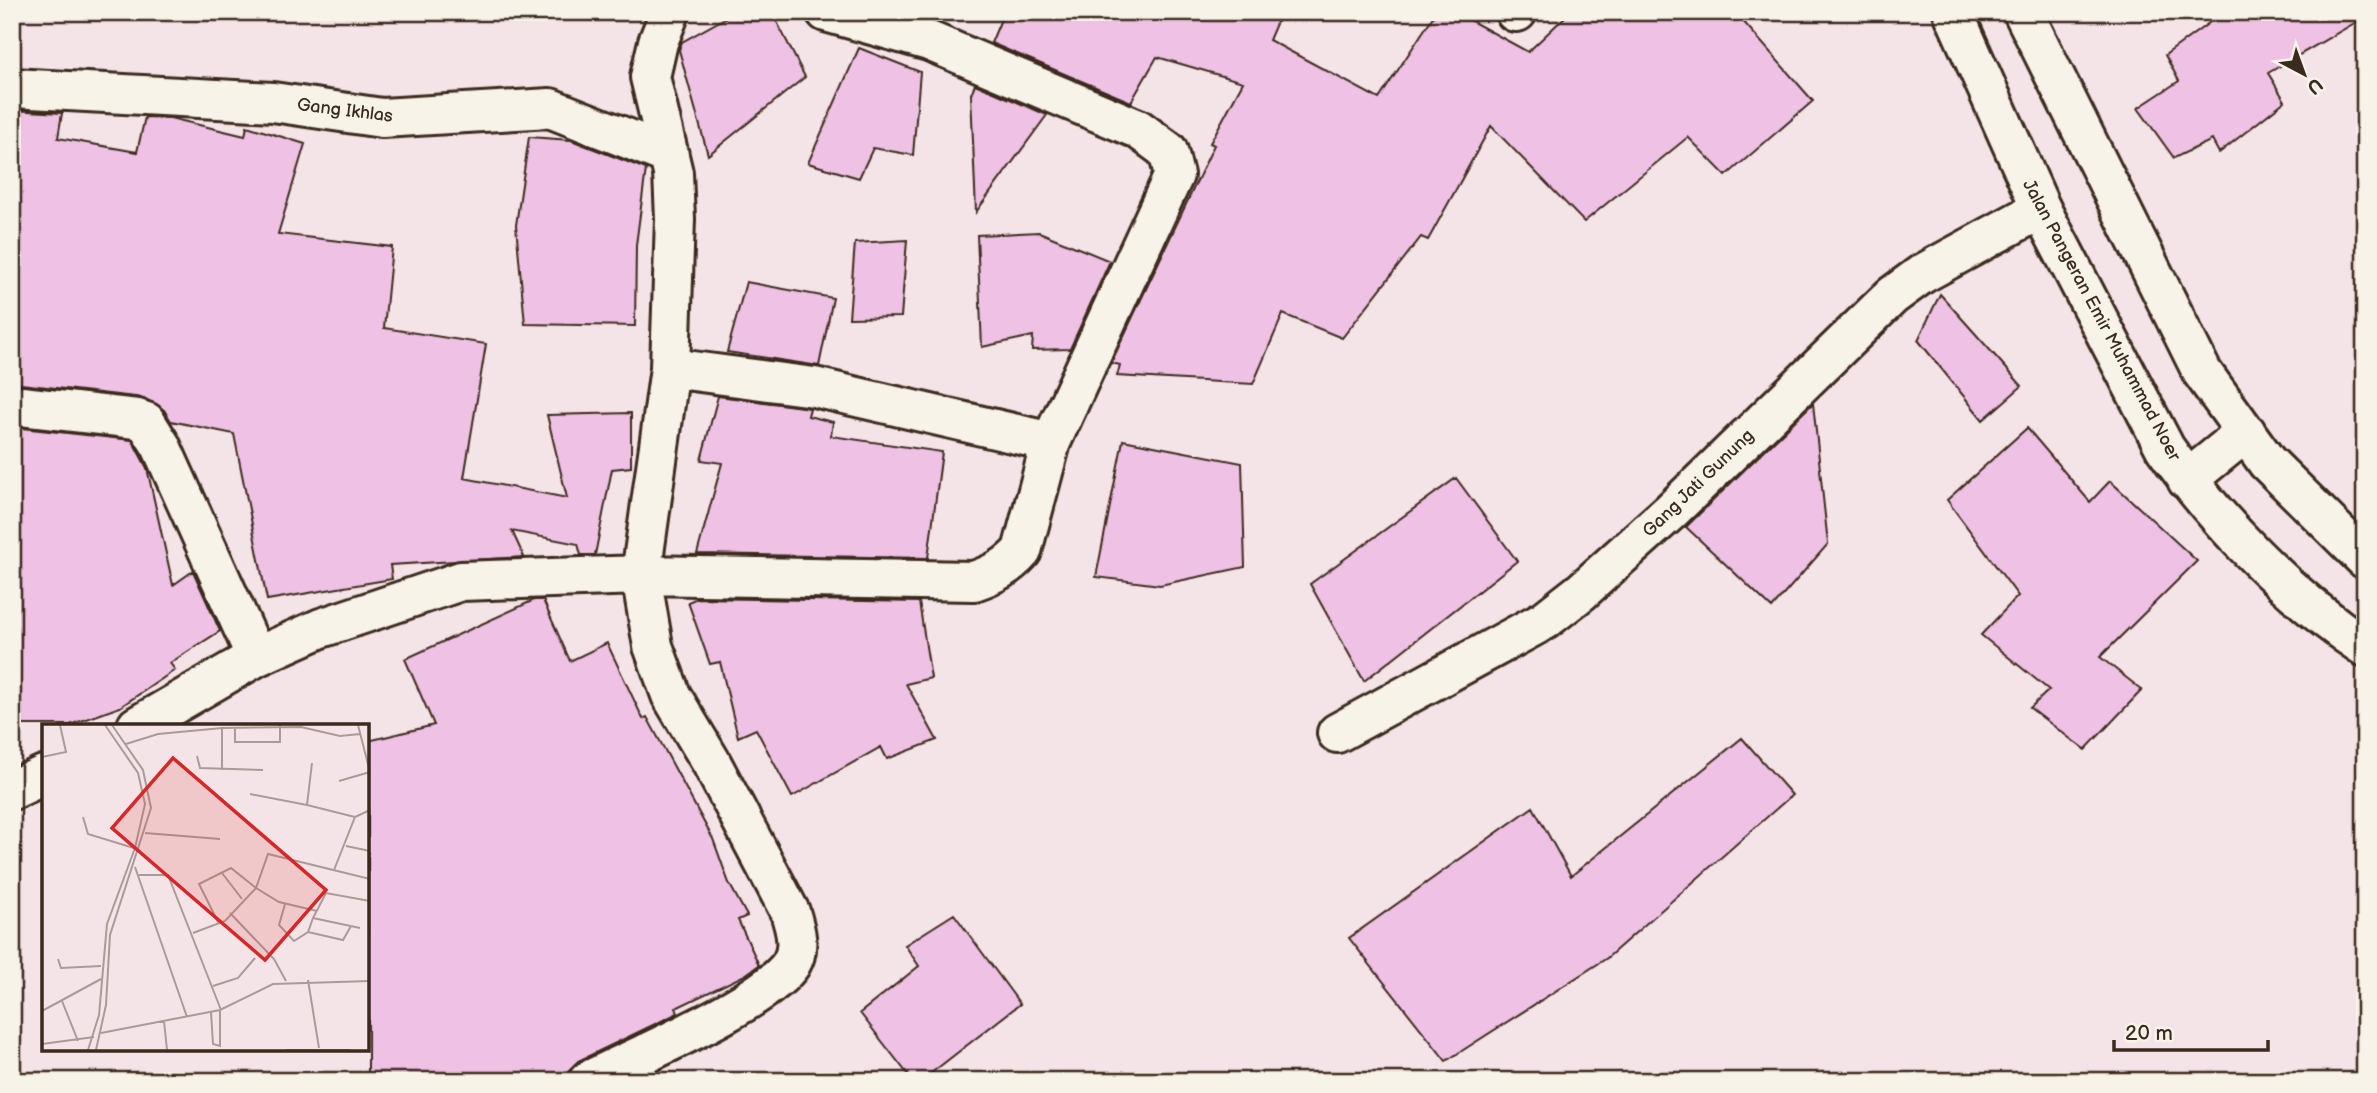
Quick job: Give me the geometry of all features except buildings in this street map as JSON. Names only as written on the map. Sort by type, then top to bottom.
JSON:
[{"type":"street","points":[[588,1081],[763,992],[792,962],[797,937],[790,912],[711,762],[671,695],[653,646],[641,575],[670,368],[676,219],[668,155],[650,78],[658,42],[670,12]]},
{"type":"street","points":[[140,724],[256,657],[321,628],[461,581],[641,575],[974,581],[996,574],[1023,551],[1051,442],[1174,175],[1168,151],[1138,129],[929,41],[825,12]]},
{"type":"street","points":[[2023,12],[2202,372],[2267,462],[2365,559]]},
{"type":"street","name":"Jalan Pangeran Emir Muhammad Noer","points":[[1963,15],[2040,209],[2165,448],[2187,480],[2308,605],[2365,647]]},
{"type":"street","name":"Gang Ikhlas","points":[[12,88],[273,102],[382,118],[550,108],[668,155]]},
{"type":"street","name":"Gang Jati Gunung","points":[[1337,733],[1545,620],[1581,592],[1671,511],[1892,296],[1922,274],[2040,209]]},
{"type":"street","points":[[670,368],[814,387],[1051,442]]},
{"type":"street","points":[[12,405],[146,422],[161,446],[256,657]]},
{"type":"street","points":[[2187,480],[2246,432]]},
{"type":"street","points":[[12,790],[42,776]]}]
